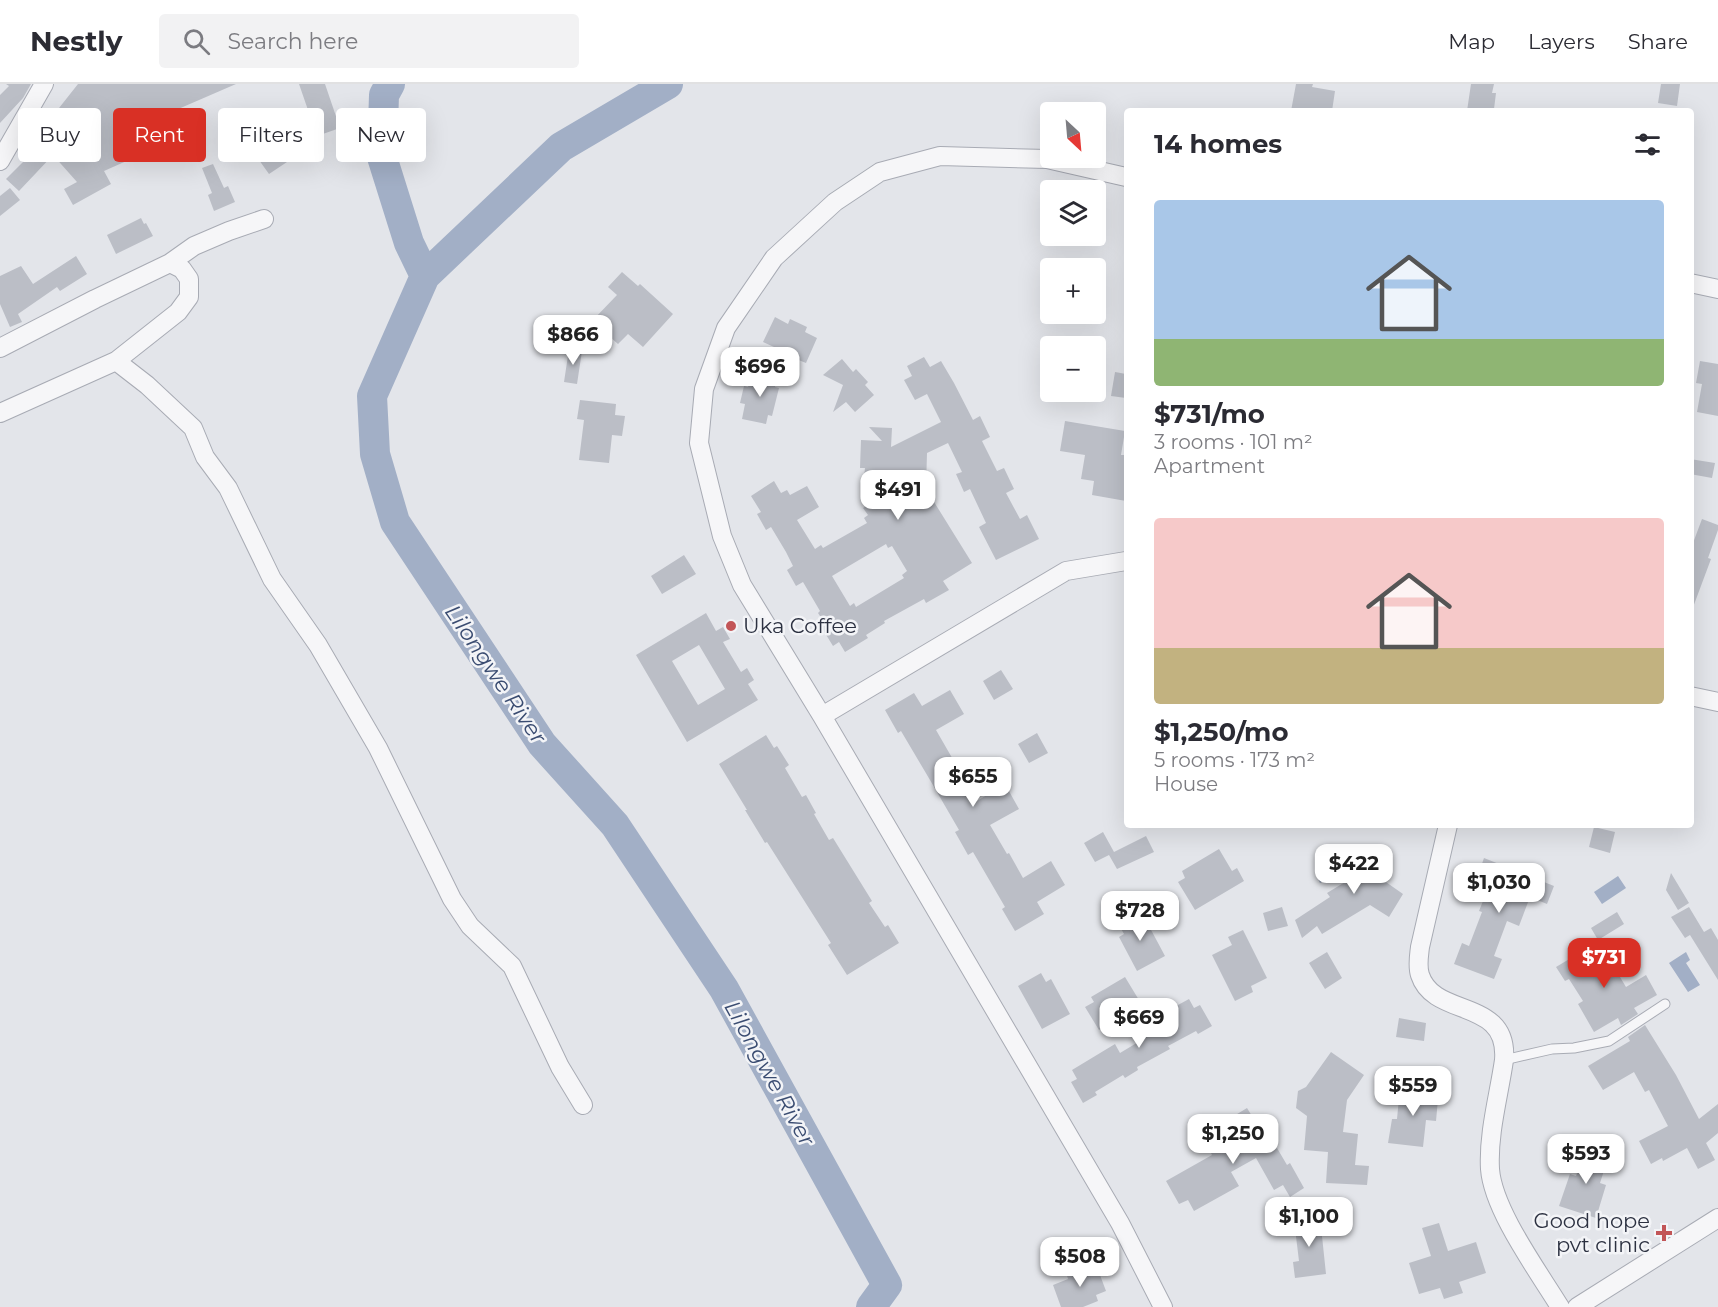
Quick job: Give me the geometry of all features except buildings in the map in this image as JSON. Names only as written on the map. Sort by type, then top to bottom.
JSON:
[{"type":"street","points":[[0,160],[44,84]]},
{"type":"street","points":[[1124,177],[1047,159],[940,156],[880,172],[835,202],[774,258],[726,328],[704,388],[699,443],[715,500],[722,536],[742,585],[822,716],[1120,1222],[1163,1307]]},
{"type":"street","points":[[0,348],[170,263],[194,246],[264,219]]},
{"type":"street","points":[[0,413],[116,361],[178,312],[189,297],[189,279],[182,269],[170,263]]},
{"type":"street","points":[[1694,284],[1718,289]]},
{"type":"street","points":[[116,361],[147,385],[193,428],[205,457],[228,488],[272,579],[328,662],[378,748],[452,899],[470,926],[512,966],[560,1067],[583,1105]]},
{"type":"street","points":[[822,716],[1066,571],[1124,561]]},
{"type":"street","points":[[1694,697],[1718,702]]},
{"type":"street","points":[[1447,828],[1420,947],[1418,962],[1420,975],[1426,987],[1436,995],[1485,1017],[1502,1034],[1505,1047],[1504,1060],[1490,1151],[1490,1172],[1504,1215],[1560,1307]]},
{"type":"street","points":[[1577,1307],[1718,1218]]},
{"type":"lane","points":[[1504,1060],[1552,1049],[1574,1048],[1609,1041],[1665,1004]]},
{"type":"water","points":[[1319,852],[1334,860],[1339,869],[1336,874],[1320,883],[1315,872]]},
{"type":"water","points":[[1618,876],[1626,888],[1602,904],[1594,892]]},
{"type":"water","points":[[1686,952],[1690,960],[1686,963],[1700,985],[1688,992],[1669,963]]},
{"type":"waterway","points":[[390,84],[384,95],[382,157],[409,243],[425,276]]},
{"type":"waterway","name":"Lilongwe River","points":[[668,84],[561,147],[425,276],[372,396],[375,454],[395,522],[542,744],[615,825],[724,989],[887,1285],[871,1307]]},
{"type":"place","name":"Uka Coffee","points":[[731,626]]},
{"type":"place","name":"Good hope pvt clinic","points":[[1664,1233]]}]
